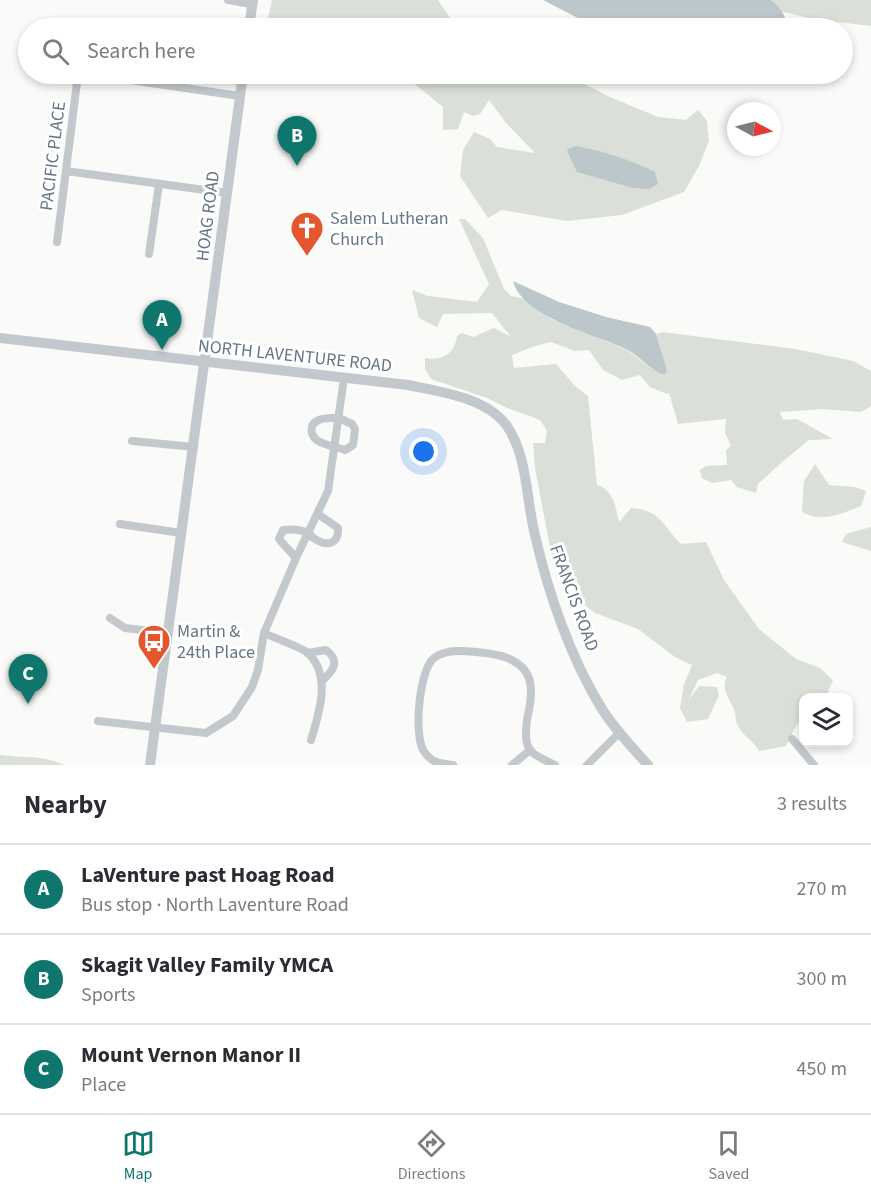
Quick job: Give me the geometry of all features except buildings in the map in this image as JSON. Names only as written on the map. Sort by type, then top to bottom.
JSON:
[{"type":"street","points":[[228,0],[252,2],[250,18]]},
{"type":"street","name":"PACIFIC PLACE","points":[[57,242],[77,84]]},
{"type":"street","points":[[158,84],[240,96]]},
{"type":"street","name":"HOAG ROAD","points":[[150,765],[242,84]]},
{"type":"street","points":[[66,171],[227,193]]},
{"type":"street","points":[[149,254],[159,184]]},
{"type":"street","name":"NORTH LAVENTURE ROAD","points":[[0,338],[408,385],[451,395],[485,407],[506,425]]},
{"type":"street","points":[[98,721],[206,733],[233,716],[252,687],[258,670],[264,633],[328,491],[344,378]]},
{"type":"street","points":[[339,418],[352,424],[355,429],[353,445],[345,450],[315,439],[311,428],[321,419],[339,418]]},
{"type":"street","name":"FRANCIS ROAD","points":[[506,425],[518,449],[540,556],[568,641],[602,708],[619,733],[648,765]]},
{"type":"street","points":[[132,441],[194,447]]},
{"type":"street","points":[[296,558],[279,539],[283,530],[291,529],[308,533],[323,543],[336,540],[339,536],[338,528],[318,514]]},
{"type":"street","points":[[120,524],[182,533]]},
{"type":"street","points":[[110,618],[125,628],[168,633]]},
{"type":"street","points":[[264,633],[308,653],[326,650],[333,655],[335,663],[333,670],[321,681]]},
{"type":"street","points":[[453,765],[435,762],[425,754],[419,744],[418,732],[424,678],[428,666],[432,659],[449,652],[510,657],[519,663],[527,673],[531,691],[526,732],[530,750],[555,765]]},
{"type":"street","points":[[308,653],[321,681],[322,690],[318,718],[311,740]]},
{"type":"street","points":[[587,765],[619,733]]},
{"type":"street","points":[[792,739],[814,765]]},
{"type":"street","points":[[512,765],[530,750]]},
{"type":"shaded area","points":[[272,0],[438,0],[450,18],[268,18]]},
{"type":"shaded area","points":[[543,0],[771,0],[783,12],[785,18],[578,18]]},
{"type":"shaded area","points":[[771,0],[871,0],[871,26],[853,24],[853,18],[809,18],[783,12]]},
{"type":"shaded area","points":[[414,84],[585,84],[658,117],[686,120],[698,110],[707,121],[709,141],[699,166],[684,192],[622,215],[567,221],[502,210],[488,218],[460,176],[463,150],[474,132],[490,139],[497,147],[535,153],[507,124],[489,100],[480,114],[473,116],[464,112],[458,129],[443,130],[443,107]]},
{"type":"shaded area","points":[[576,146],[617,156],[655,172],[658,184],[649,189],[633,188],[577,172],[567,151]]},
{"type":"shaded area","points":[[459,219],[465,219],[483,238],[504,289],[511,296],[525,299],[551,319],[627,350],[652,369],[667,370],[656,334],[662,332],[795,349],[853,361],[871,371],[871,406],[861,412],[823,409],[780,412],[783,420],[797,419],[833,439],[809,440],[758,484],[756,493],[737,487],[731,480],[712,483],[702,478],[700,470],[706,466],[727,465],[726,450],[731,446],[725,433],[726,419],[678,424],[669,393],[650,387],[640,375],[622,380],[603,370],[589,350],[575,351],[551,342],[512,355],[514,368],[556,364],[575,386],[588,396],[597,485],[607,490],[610,495],[619,522],[631,508],[641,509],[655,515],[681,544],[706,542],[724,580],[759,629],[796,659],[820,668],[833,680],[828,693],[799,693],[799,723],[786,746],[759,751],[737,724],[735,712],[725,691],[727,677],[717,673],[698,680],[689,700],[699,686],[717,687],[719,695],[708,719],[687,722],[680,708],[684,684],[692,665],[675,657],[638,629],[595,613],[582,603],[567,573],[553,563],[535,468],[533,443],[545,443],[547,431],[541,421],[487,398],[431,379],[425,369],[425,358],[431,359],[447,355],[454,347],[457,336],[462,333],[473,337],[494,328],[511,337],[492,313],[443,314],[437,327],[419,318],[412,290],[428,296],[477,302],[489,284]]},
{"type":"shaded area","points":[[513,281],[559,302],[606,317],[650,327],[656,334],[667,370],[665,375],[654,370],[626,349],[545,315],[519,294]]},
{"type":"shaded area","points":[[815,464],[829,485],[855,487],[866,491],[861,506],[824,517],[802,512],[804,481]]},
{"type":"shaded area","points":[[871,527],[871,551],[842,542],[846,534]]},
{"type":"shaded area","points":[[0,755],[41,758],[64,765],[0,765]]},
{"type":"place","name":"Skagit Valley Family YMCA","points":[[297,166]]},
{"type":"place","name":"Salem Lutheran Church","points":[[307,257]]},
{"type":"place","name":"LaVenture past Hoag Road","points":[[162,350]]},
{"type":"place","name":"Martin & 24th Place","points":[[154,670]]},
{"type":"place","name":"Mount Vernon Manor II","points":[[28,704]]}]
